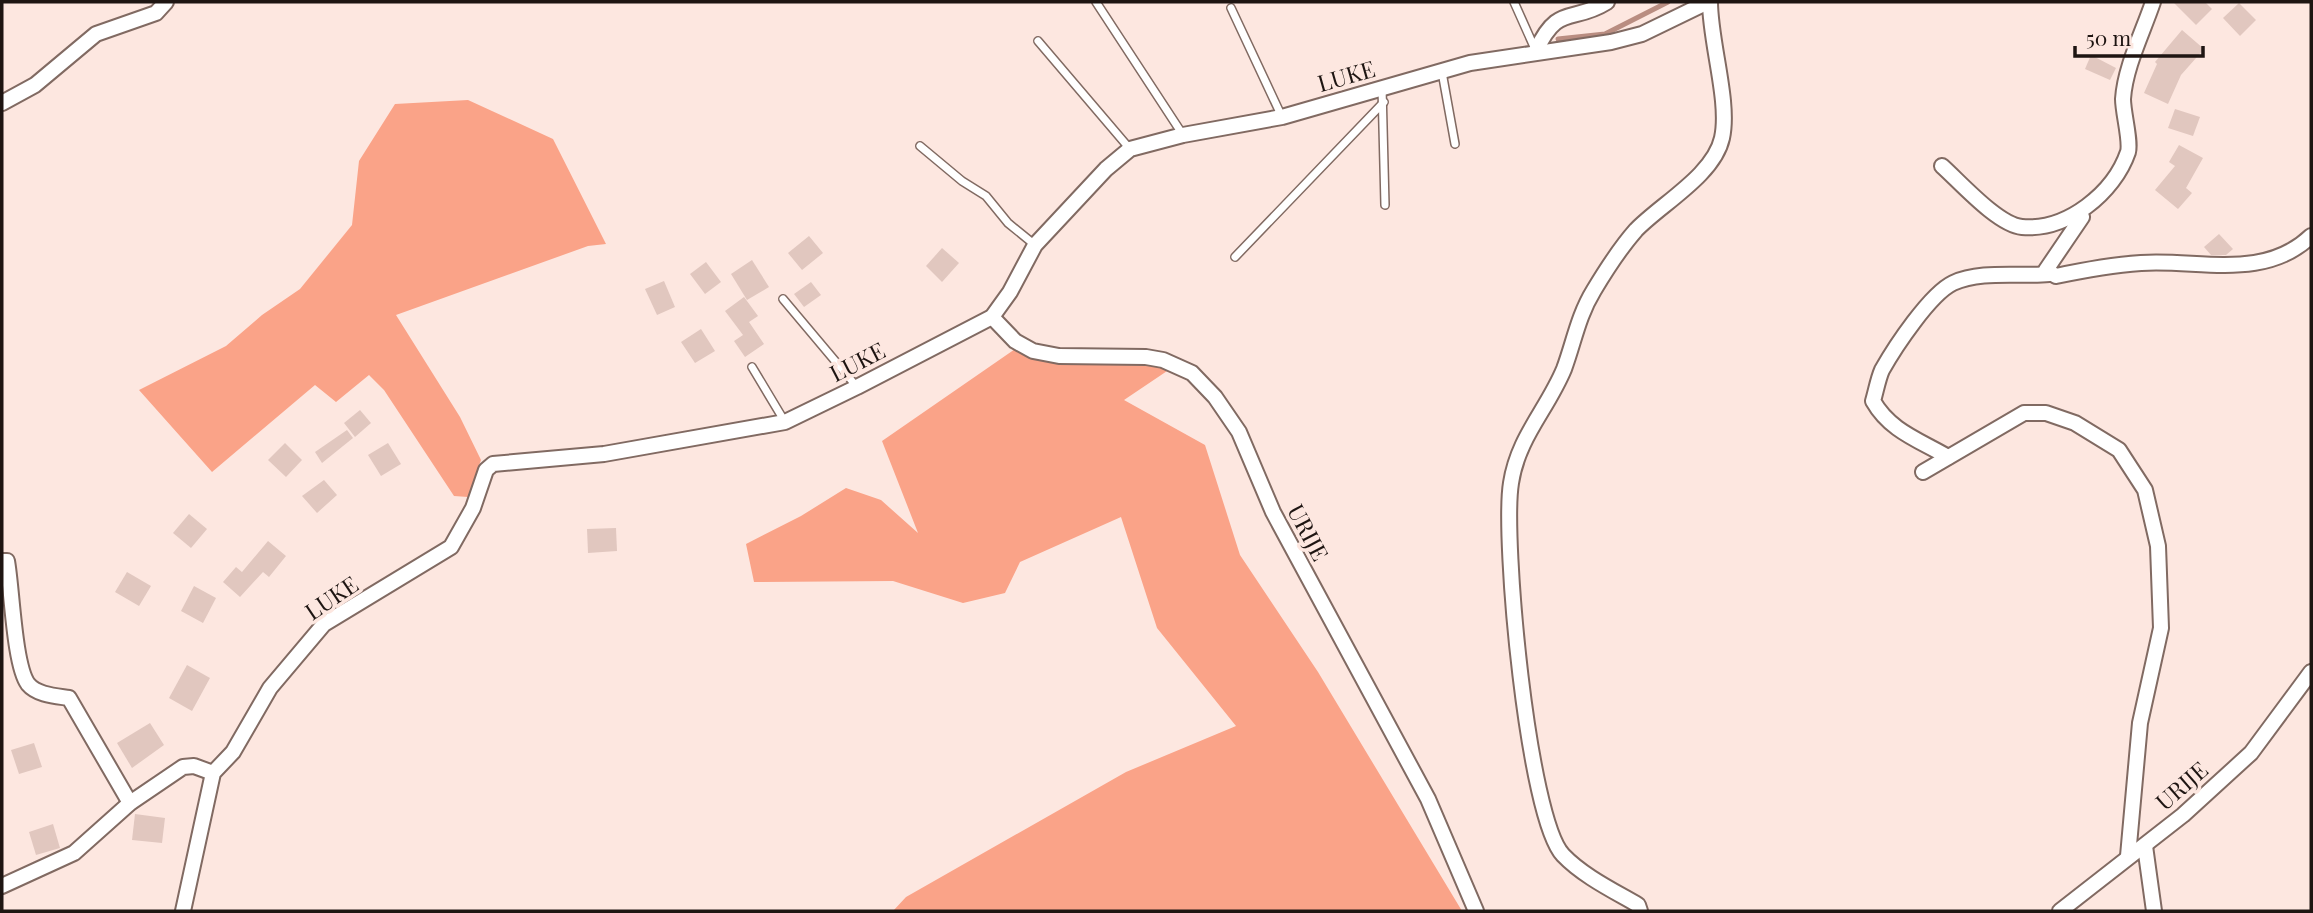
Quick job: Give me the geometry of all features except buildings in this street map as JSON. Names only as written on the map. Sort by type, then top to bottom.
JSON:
[{"type":"street","points":[[2,103],[35,85],[96,34],[156,13],[166,2]]},
{"type":"street","points":[[1536,51],[1545,30],[1560,17],[1598,8],[1607,2]]},
{"type":"street","points":[[1640,911],[1638,905],[1563,855],[1548,832],[1538,796],[1525,712],[1512,581],[1510,485],[1518,449],[1554,390],[1564,368],[1577,322],[1594,290],[1636,230],[1679,194],[1710,160],[1722,140],[1723,113],[1709,2]]},
{"type":"street","name":"LUKE","points":[[183,911],[213,773],[233,752],[270,688],[324,625],[451,547],[473,508],[486,470],[493,464],[604,454],[785,422],[857,387],[992,317],[1010,292],[1035,245],[1106,169],[1130,149],[1183,135],[1383,95],[1470,63],[1536,51],[1611,42],[1642,34],[1709,2]]},
{"type":"street","points":[[1942,166],[2002,219],[2021,227],[2050,223],[2080,212],[2102,196],[2129,150],[2123,100],[2125,84],[2153,2]]},
{"type":"street","points":[[2049,274],[2046,270],[2082,217],[2080,212]]},
{"type":"street","points":[[1948,457],[1896,429],[1883,418],[1873,401],[1881,372],[1903,337],[1941,291],[1954,282],[2000,275],[2056,276],[2142,263],[2239,266],[2282,258],[2311,236]]},
{"type":"street","name":"URIJE","points":[[992,317],[1015,341],[1033,351],[1059,356],[1146,357],[1163,360],[1192,373],[1215,397],[1239,432],[1273,512],[1428,799],[1476,911]]},
{"type":"street","points":[[1923,472],[2024,413],[2046,413],[2075,424],[2119,450],[2145,490],[2158,546],[2161,628],[2140,723],[2128,856]]},
{"type":"street","points":[[2,561],[7,561],[13,593],[14,634],[28,684],[41,693],[69,698],[130,803]]},
{"type":"street","name":"URIJE","points":[[2060,911],[2128,856],[2145,846],[2251,753],[2311,672]]},
{"type":"street","points":[[2,886],[74,853],[130,803],[184,767],[194,766],[213,773]]},
{"type":"street","points":[[2145,846],[2154,911]]},
{"type":"lane","points":[[1096,2],[1183,135]]},
{"type":"lane","points":[[1514,2],[1536,51]]},
{"type":"lane","points":[[1231,8],[1282,117]]},
{"type":"lane","points":[[1038,41],[1130,149]]},
{"type":"lane","points":[[1442,72],[1455,144]]},
{"type":"lane","points":[[1383,95],[1385,205]]},
{"type":"lane","points":[[1235,257],[1383,95]]},
{"type":"lane","points":[[920,146],[986,197],[1008,223],[1035,245]]},
{"type":"lane","points":[[783,299],[857,387]]},
{"type":"lane","points":[[752,367],[785,422]]},
{"type":"shaded area","points":[[468,100],[553,139],[606,244],[588,246],[396,315],[460,417],[481,460],[468,497],[454,496],[384,390],[369,375],[336,402],[315,385],[212,472],[139,390],[226,346],[262,315],[300,289],[352,225],[359,161],[395,104]]},
{"type":"shaded area","points":[[1018,347],[1176,365],[1124,400],[1205,445],[1240,555],[1318,672],[1462,911],[893,911],[906,897],[1126,772],[1236,726],[1157,628],[1121,517],[1020,562],[1005,593],[963,603],[893,581],[754,582],[746,544],[801,516],[846,488],[881,500],[918,533],[882,441]]},
{"type":"waterway","points":[[1558,39],[1605,34],[1668,2]]}]
